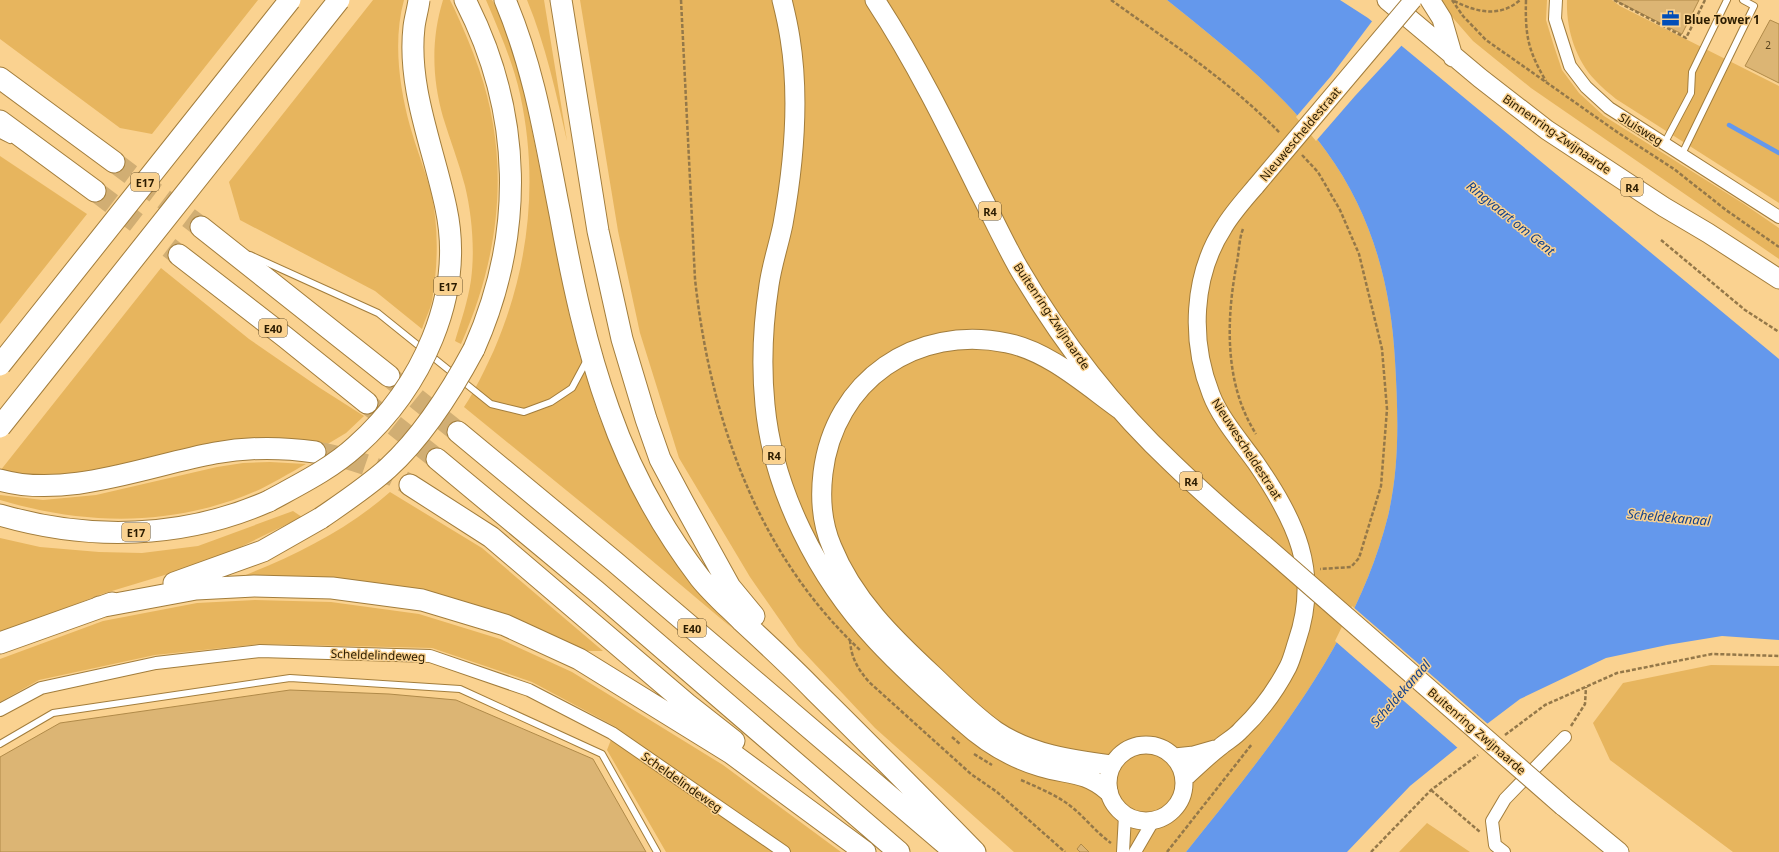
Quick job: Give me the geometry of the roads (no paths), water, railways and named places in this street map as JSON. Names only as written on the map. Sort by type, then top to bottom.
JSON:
[{"type":"highway","name":"E17","points":[[0,364],[290,0]]},
{"type":"highway","points":[[0,427],[339,0]]},
{"type":"highway","name":"E17","points":[[0,515],[30,524],[74,531],[118,533],[162,531],[206,523],[248,510],[269,501],[314,476],[355,447],[380,422],[403,394],[421,364],[436,332],[444,308],[448,284],[450,234],[446,204],[417,90],[414,55],[414,28],[419,0]]},
{"type":"highway","points":[[0,643],[99,607],[190,578],[263,550],[321,518],[356,494],[389,467],[420,434],[446,397],[474,349],[494,296],[503,263],[508,230],[511,197],[511,164],[501,98],[492,66],[465,0]]},
{"type":"highway","points":[[505,0],[532,73],[571,272],[591,353],[609,410],[629,461],[656,514],[701,579],[724,604],[814,689],[975,852]]},
{"type":"highway","points":[[561,0],[598,231],[622,339],[660,459],[730,587],[814,689]]},
{"type":"highway","name":"R4","points":[[782,0],[791,44],[795,123],[790,176],[783,225],[769,283],[764,326],[762,365],[765,407],[774,454],[785,492],[802,533],[821,568],[845,603],[875,639],[964,723],[1000,751],[1022,761],[1043,768],[1086,776],[1097,782],[1108,791]]},
{"type":"highway","name":"Buitenring-Zwijnaarde","points":[[875,0],[893,28],[942,116],[1018,266],[1050,317],[1093,377],[1122,411],[1172,463],[1264,545]]},
{"type":"highway","name":"Binnenring-Zwijnaarde","points":[[1387,0],[1453,56],[1547,130],[1664,207],[1708,233],[1779,279]]},
{"type":"highway","points":[[1430,0],[1442,19],[1453,56]]},
{"type":"highway","points":[[0,78],[114,162]]},
{"type":"highway","points":[[0,121],[95,191]]},
{"type":"highway","points":[[201,227],[225,244],[389,376]]},
{"type":"highway","name":"E40","points":[[178,255],[285,337],[367,403]]},
{"type":"highway","name":"R4","points":[[1112,765],[1080,761],[1041,752],[1016,742],[996,731],[972,712],[912,656],[870,612],[850,581],[832,547],[823,518],[821,489],[825,457],[833,430],[846,404],[866,381],[889,364],[912,350],[942,341],[976,339],[1009,343],[1029,350],[1054,362],[1122,411]]},
{"type":"highway","name":"E40","points":[[458,432],[621,568],[955,852]]},
{"type":"highway","points":[[0,480],[43,486],[93,481],[214,453],[242,449],[270,448],[314,452]]},
{"type":"highway","points":[[437,459],[602,596],[899,852]]},
{"type":"highway","points":[[410,484],[491,537],[687,704],[774,773],[866,852]]},
{"type":"highway","name":"Buitenring Zwijnaarde","points":[[1264,545],[1563,806],[1620,852]]},
{"type":"highway","points":[[99,607],[196,589],[254,586],[332,588],[422,600],[505,625],[579,659],[731,753],[866,852]]},
{"type":"main road","name":"Nieuwescheldestraat","points":[[1184,779],[1241,731],[1268,699],[1289,666],[1301,629],[1307,594],[1305,566],[1297,538],[1281,501],[1230,428],[1211,395],[1198,352],[1196,312],[1203,272],[1212,248],[1224,227],[1256,186],[1413,0]]},
{"type":"main road","points":[[1141,744],[1153,745],[1165,749],[1175,757],[1181,767],[1184,779],[1182,798],[1170,813],[1153,821],[1134,819],[1125,815],[1117,809],[1108,791],[1108,777],[1112,765],[1119,755],[1129,748],[1141,744]]},
{"type":"main road","name":"Nieuwescheldestraat","points":[[1175,757],[1194,755],[1219,748]]},
{"type":"street","name":"Sluisweg","points":[[1556,0],[1555,19],[1561,41],[1570,66],[1586,87],[1609,108],[1779,217]]},
{"type":"street","name":"Scheldelindeweg","points":[[0,710],[41,688],[156,663],[260,651],[430,656],[529,690],[612,733],[784,852]]},
{"type":"street","points":[[1499,849],[1492,821],[1505,799],[1565,736]]},
{"type":"street","points":[[1123,852],[1125,815]]},
{"type":"street","points":[[1135,852],[1153,821]]},
{"type":"lane","points":[[1664,144],[1691,93],[1692,72],[1727,0]]},
{"type":"lane","points":[[1682,154],[1754,6],[1743,0]]},
{"type":"lane","points":[[0,135],[14,143]]},
{"type":"lane","points":[[34,155],[95,191]]},
{"type":"lane","points":[[225,244],[319,285],[378,313],[491,404],[524,412],[552,402],[572,388],[591,353]]},
{"type":"lane","points":[[0,744],[53,713],[290,678],[460,689],[602,754],[657,852]]},
{"type":"water","points":[[1167,0],[1340,0],[1368,18],[1779,359],[1779,640],[1722,636],[1667,645],[1606,658],[1520,699],[1410,786],[1347,852],[1186,852],[1277,735],[1331,652],[1354,608],[1373,563],[1388,516],[1392,497],[1395,478],[1397,400],[1393,333],[1384,278],[1367,225],[1356,200],[1342,175],[1309,129],[1272,89],[1231,52]]},
{"type":"waterway","points":[[1729,125],[1779,153]]},
{"type":"tunnel","points":[[114,162],[201,227]]},
{"type":"tunnel","points":[[95,191],[179,255]]},
{"type":"tunnel","points":[[392,379],[458,432]]},
{"type":"tunnel","points":[[370,406],[437,459]]},
{"type":"tunnel","points":[[315,452],[340,457],[376,468],[410,485]]},
{"type":"place","name":"Blue Tower 1","points":[[1671,19]]},
{"type":"water label","name":"Ringvaart om Gent","points":[[1511,218]]},
{"type":"water label","name":"Scheldekanaal","points":[[1669,517]]},
{"type":"water label","name":"Scheldekanaal","points":[[1400,693]]}]
